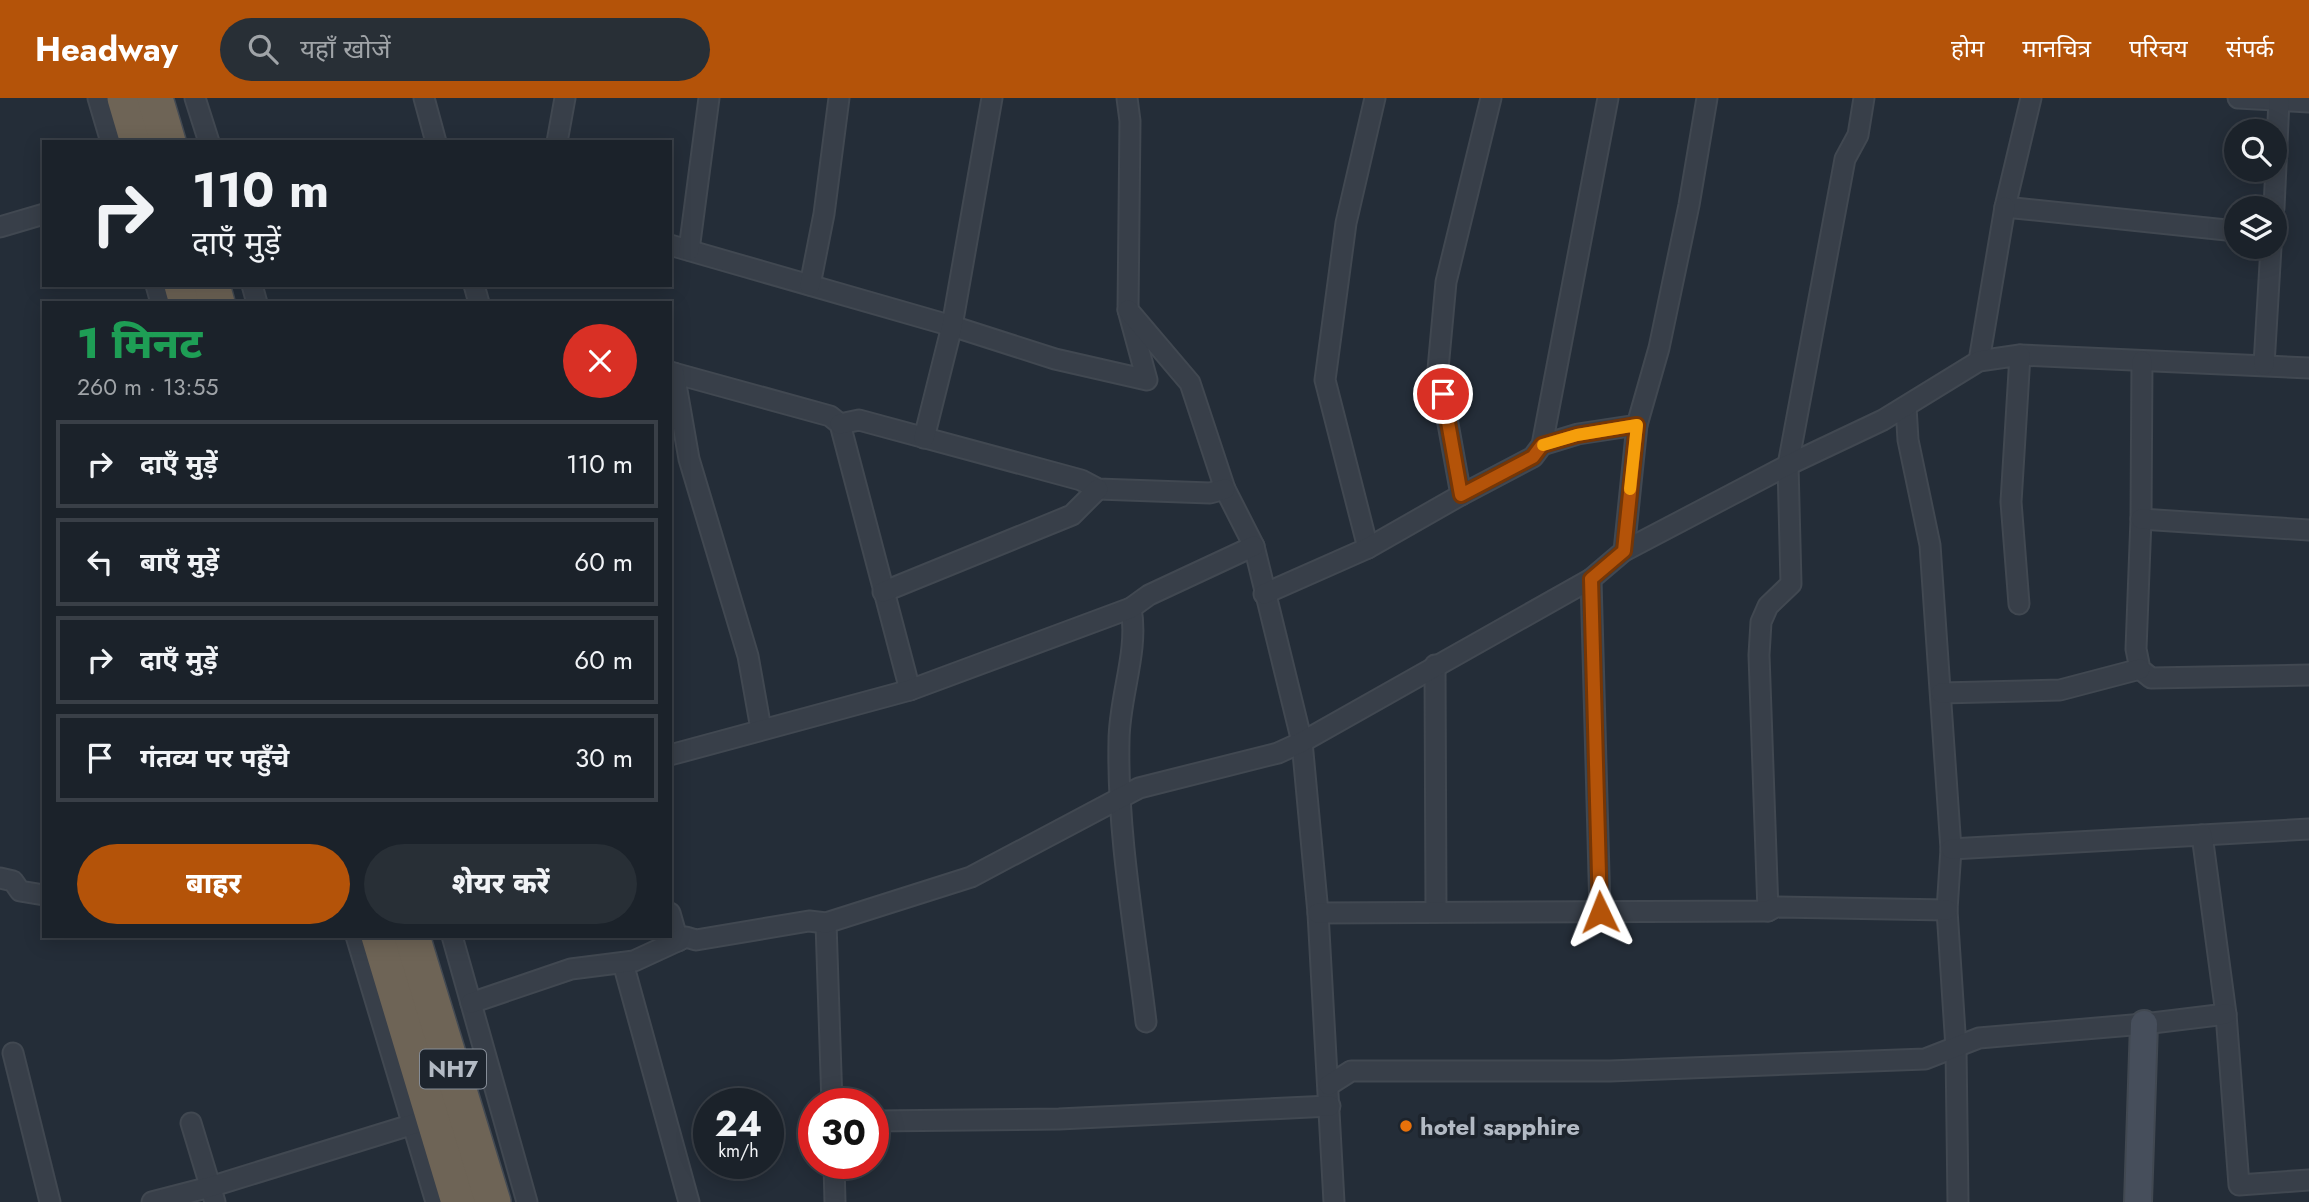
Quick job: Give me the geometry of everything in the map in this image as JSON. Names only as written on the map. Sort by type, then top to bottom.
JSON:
[{"type":"highway","points":[[125,98],[137,140]]},
{"type":"highway","points":[[155,98],[167,140]]},
{"type":"highway","name":"NH7","points":[[379,938],[423,1121],[458,1202]]},
{"type":"highway","name":"NH7","points":[[413,938],[493,1202]]},
{"type":"street","points":[[98,98],[110,140]]},
{"type":"street","points":[[195,98],[208,140]]},
{"type":"street","points":[[424,98],[435,140]]},
{"type":"street","points":[[557,140],[565,98]]},
{"type":"street","points":[[709,98],[680,247],[953,326],[1055,359],[1147,380],[1128,310],[1130,121],[1127,98]]},
{"type":"street","points":[[810,285],[824,214],[839,98]]},
{"type":"street","points":[[924,438],[953,326],[992,98]]},
{"type":"street","points":[[1368,548],[1325,380],[1346,223],[1375,98]]},
{"type":"street","points":[[1461,495],[1438,369],[1446,282],[1491,98]]},
{"type":"street","points":[[1264,594],[1368,548],[1533,457],[1542,445],[1608,98]]},
{"type":"street","points":[[1624,551],[1637,425],[1659,348],[1689,205],[1707,98]]},
{"type":"street","points":[[1768,911],[1759,655],[1761,622],[1768,606],[1791,584],[1788,465],[1845,159],[1858,135],[1864,98]]},
{"type":"street","points":[[1979,361],[2005,207],[2031,98]]},
{"type":"street","points":[[2238,98],[2309,102]]},
{"type":"street","points":[[2275,196],[2279,100]]},
{"type":"street","points":[[2005,207],[2224,230]]},
{"type":"street","points":[[0,228],[42,215]]},
{"type":"street","points":[[2264,365],[2270,259]]},
{"type":"street","points":[[1128,310],[1190,383],[1225,489],[1254,545],[1302,742],[1318,913],[1334,1202]]},
{"type":"street","points":[[2019,604],[2011,502],[2020,355]]},
{"type":"street","points":[[471,1003],[571,969],[634,961],[687,937],[696,940],[809,921],[827,923],[971,877],[1139,788],[1278,752],[1302,742],[1591,579],[1624,551],[1906,407],[1979,361],[2020,355],[2309,368]]},
{"type":"street","points":[[2142,361],[2141,519],[2136,649],[2140,669],[2151,678],[2309,675]]},
{"type":"street","points":[[761,730],[748,656],[689,459],[672,372],[830,416],[840,424],[910,690]]},
{"type":"street","points":[[1906,407],[1908,440],[1930,545],[1941,693],[1951,849],[1947,910],[1956,1048],[1958,1202]]},
{"type":"street","points":[[840,424],[859,420],[1081,480],[1098,489],[1210,493],[1225,489]]},
{"type":"street","points":[[1542,445],[1577,435],[1637,425]]},
{"type":"street","points":[[883,592],[1072,515],[1098,489]]},
{"type":"street","points":[[2141,519],[2309,530]]},
{"type":"street","points":[[672,754],[910,690],[1131,608],[1149,595],[1254,545]]},
{"type":"street","points":[[1591,579],[1600,912]]},
{"type":"street","points":[[1131,608],[1135,627],[1119,738],[1120,800],[1146,1022]]},
{"type":"street","points":[[1435,665],[1436,912]]},
{"type":"street","points":[[1941,693],[2060,690],[2140,669]]},
{"type":"street","points":[[1951,849],[2309,829]]},
{"type":"street","points":[[2202,835],[2226,1014],[2239,1185],[2309,1180]]},
{"type":"street","points":[[0,878],[13,881],[20,891],[42,895]]},
{"type":"street","points":[[1318,913],[1768,911],[1776,908],[1947,910]]},
{"type":"street","points":[[672,920],[678,941]]},
{"type":"street","points":[[827,923],[832,1088]]},
{"type":"street","points":[[357,938],[423,1121],[436,1202]]},
{"type":"street","points":[[453,938],[527,1202]]},
{"type":"street","points":[[623,963],[690,1202]]},
{"type":"street","points":[[1329,1085],[1351,1071],[1610,1071],[1926,1059],[1979,1038],[2226,1014]]},
{"type":"street","points":[[2138,1202],[2144,1024]]},
{"type":"street","points":[[13,1053],[50,1202]]},
{"type":"street","points":[[889,1121],[1059,1119],[1330,1106]]},
{"type":"street","points":[[152,1202],[212,1195],[423,1121]]},
{"type":"street","points":[[191,1123],[212,1195]]},
{"type":"street","points":[[834,1179],[835,1202]]},
{"type":"slow traffic","points":[[1543,445],[1577,435],[1637,425],[1630,489]]},
{"type":"place","name":"hotel sapphire","points":[[1406,1126]]},
{"type":"route","points":[[1443,394],[1461,495],[1533,457],[1542,445],[1577,435],[1637,425],[1624,551],[1591,579],[1600,912]]}]
